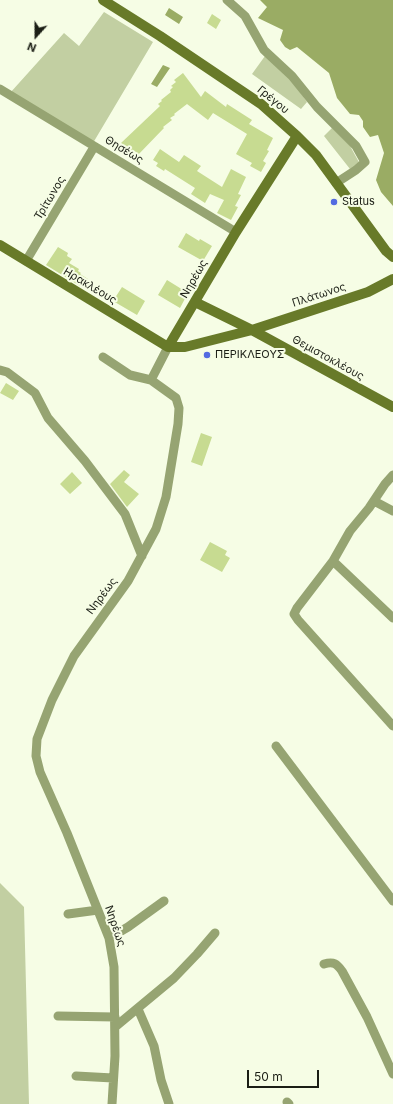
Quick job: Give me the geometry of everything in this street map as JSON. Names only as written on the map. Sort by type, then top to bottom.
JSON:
[{"type":"main road","name":"Γρέγου","points":[[103,0],[262,104],[316,155],[386,251],[393,257]]},
{"type":"main road","name":"Νηρέως","points":[[168,347],[236,232],[297,136]]},
{"type":"main road","name":"Ηρακλέους","points":[[0,245],[168,347]]},
{"type":"main road","name":"Πλάτωνος","points":[[168,347],[185,347],[252,330],[368,292],[393,279]]},
{"type":"main road","name":"Θεμιστοκλέους","points":[[195,302],[252,330],[393,407]]},
{"type":"street","points":[[227,0],[246,16],[264,50],[292,76],[317,107],[356,146],[365,162],[356,170],[336,183]]},
{"type":"street","name":"Θησέως","points":[[0,89],[236,232]]},
{"type":"street","name":"Τρίτωνος","points":[[26,261],[94,146]]},
{"type":"street","name":"Νηρέως","points":[[112,1104],[115,1017],[114,966],[109,938],[67,832],[40,772],[36,756],[37,740],[52,700],[74,656],[128,582],[156,529],[166,498],[178,424],[179,408],[176,398],[151,380],[168,347]]},
{"type":"street","points":[[103,357],[130,375],[151,380]]},
{"type":"street","points":[[0,370],[7,372],[35,393],[48,418],[85,461],[125,514],[142,556]]},
{"type":"street","points":[[393,475],[350,531],[333,561],[294,614],[302,626],[393,726]]},
{"type":"street","points":[[374,501],[393,511]]},
{"type":"street","points":[[333,561],[393,618]]},
{"type":"street","points":[[276,746],[393,901]]},
{"type":"street","points":[[109,938],[128,927],[164,901]]},
{"type":"street","points":[[68,914],[98,910]]},
{"type":"street","points":[[115,1027],[174,978],[215,933]]},
{"type":"street","points":[[324,964],[331,962],[338,964],[367,1017],[393,1074]]},
{"type":"street","points":[[138,1009],[154,1046],[161,1080],[169,1104]]},
{"type":"street","points":[[58,1016],[115,1017]]},
{"type":"street","points":[[76,1076],[113,1078]]},
{"type":"shaded area","points":[[260,0],[393,0],[393,206],[381,192],[376,180],[384,153],[378,135],[370,137],[363,127],[363,121],[359,115],[350,114],[337,98],[329,73],[297,47],[290,50],[285,47],[280,40],[283,30],[258,18],[267,7]]},
{"type":"shaded area","points":[[169,8],[183,17],[179,24],[165,15]]},
{"type":"shaded area","points":[[104,12],[153,42],[93,143],[10,93],[64,33],[79,46]]},
{"type":"shaded area","points":[[265,56],[289,76],[307,102],[301,109],[252,74]]},
{"type":"shaded area","points":[[163,65],[170,68],[157,87],[151,84]]},
{"type":"shaded area","points":[[332,128],[350,146],[360,164],[350,169],[324,136]]},
{"type":"shaded area","points":[[0,883],[24,907],[29,1104],[0,1104]]},
{"type":"building","points":[[212,14],[221,20],[216,29],[207,23]]},
{"type":"building","points":[[183,73],[201,97],[205,91],[226,107],[227,104],[252,120],[249,124],[273,138],[267,150],[269,151],[263,161],[266,163],[261,172],[250,166],[252,163],[236,154],[247,134],[213,113],[208,120],[187,104],[170,118],[172,120],[163,127],[164,128],[136,157],[121,143],[160,106],[158,104],[162,101],[161,100],[171,92],[170,90],[173,87],[171,86],[176,82],[174,80]]},
{"type":"building","points":[[160,149],[179,162],[184,155],[201,166],[197,171],[222,187],[231,169],[246,177],[238,194],[241,195],[235,206],[238,207],[231,220],[217,213],[224,200],[210,194],[205,203],[191,194],[195,188],[165,169],[164,171],[156,166],[158,163],[153,160]]},
{"type":"building","points":[[186,233],[199,241],[200,239],[212,246],[203,261],[178,247]]},
{"type":"building","points":[[58,247],[68,253],[67,256],[72,259],[69,263],[79,269],[78,271],[81,273],[80,274],[88,279],[83,286],[80,286],[46,265]]},
{"type":"building","points":[[167,280],[188,293],[180,308],[158,295]]},
{"type":"building","points":[[122,287],[145,301],[137,315],[113,301]]},
{"type":"building","points":[[6,383],[19,391],[13,400],[0,393]]},
{"type":"building","points":[[201,433],[212,437],[202,466],[191,462]]},
{"type":"building","points":[[124,470],[130,475],[124,482],[139,494],[127,507],[110,484]]},
{"type":"building","points":[[72,472],[82,483],[70,494],[60,484]]},
{"type":"building","points":[[210,542],[227,551],[225,555],[230,558],[222,572],[200,560]]},
{"type":"place","name":"Status","points":[[334,202]]},
{"type":"place","name":"ΠΕΡΙΚΛΕΟΥΣ","points":[[207,355]]}]
